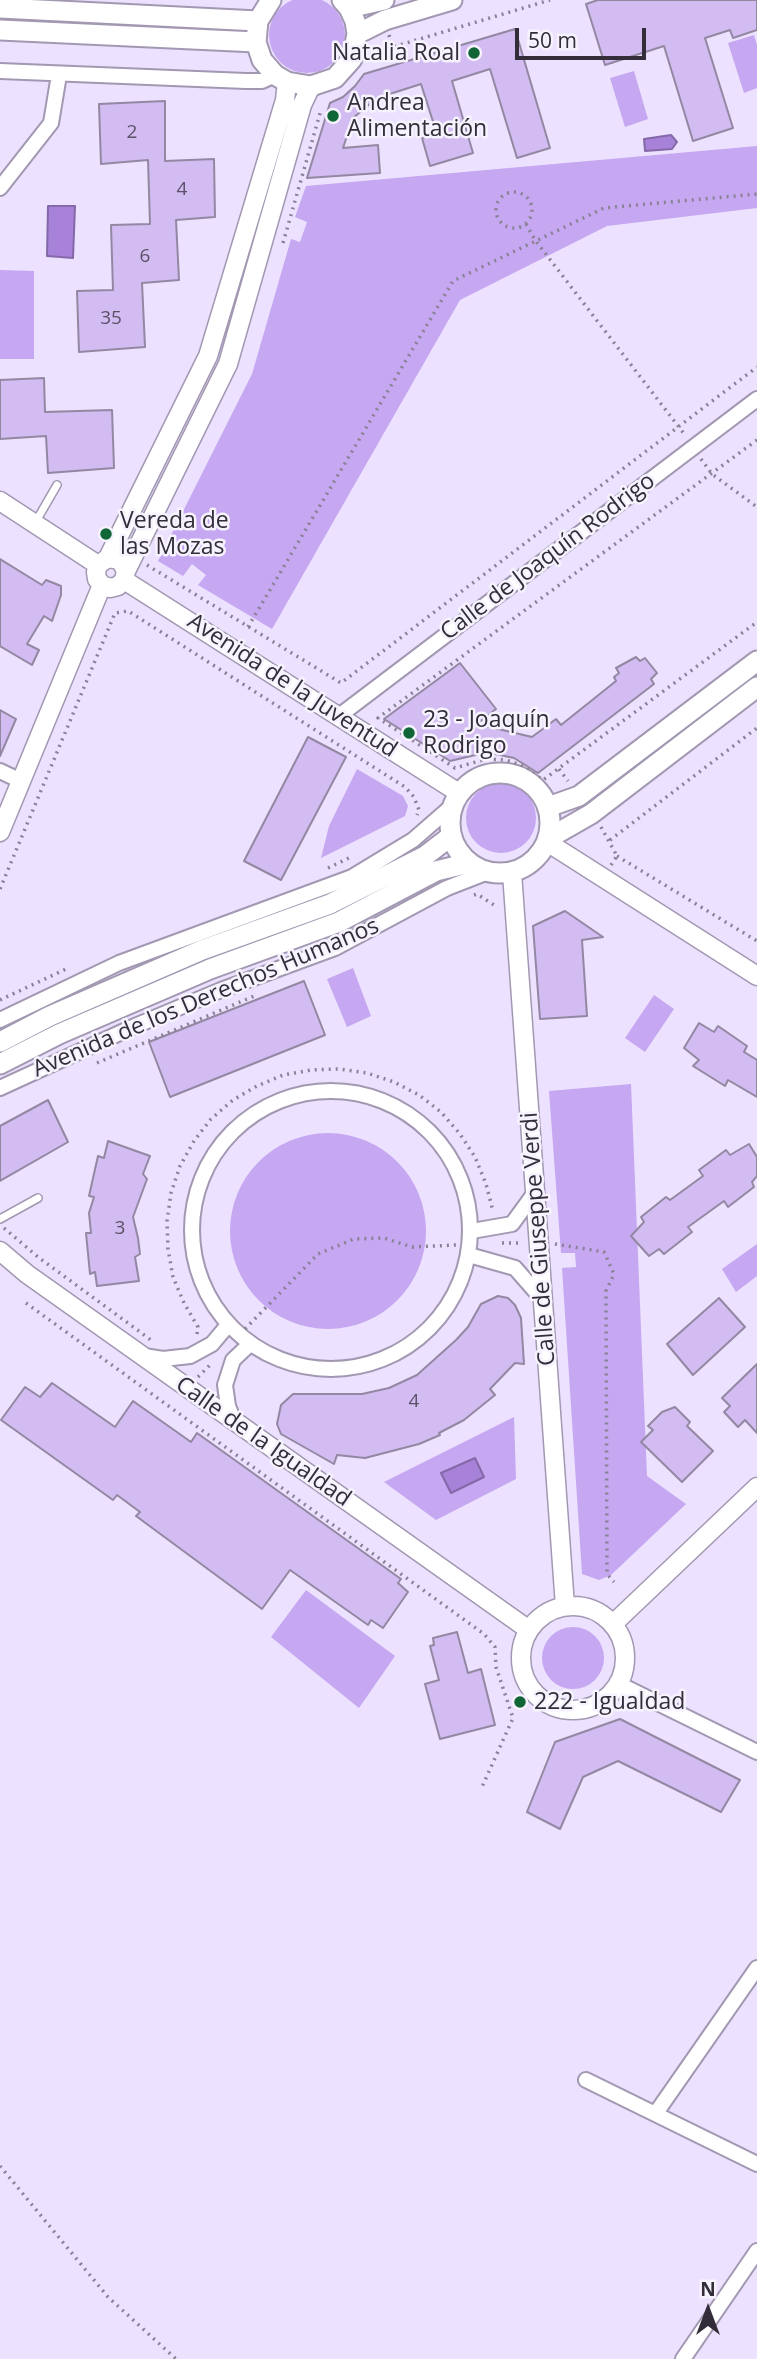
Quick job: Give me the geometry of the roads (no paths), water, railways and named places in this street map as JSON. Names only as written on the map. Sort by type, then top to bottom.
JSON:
[{"type":"main road","points":[[271,0],[258,21],[256,42],[262,61],[281,78],[311,86],[335,78],[352,59],[357,34],[355,21],[345,4],[384,0]]},
{"type":"main road","points":[[357,34],[384,20],[452,0]]},
{"type":"main road","points":[[0,8],[258,21]]},
{"type":"main road","points":[[0,30],[256,42]]},
{"type":"main road","points":[[548,807],[579,796],[757,661]]},
{"type":"main road","points":[[548,840],[551,819],[542,795],[521,777],[508,773],[481,776],[469,783],[456,799],[449,821],[451,836],[458,851],[469,863],[488,872],[512,873],[533,862],[548,840],[591,814],[757,687]]},
{"type":"main road","name":"Avenida de los Derechos Humanos","points":[[0,1042],[50,1016],[202,950],[330,904],[425,856],[451,836]]},
{"type":"main road","name":"Avenida de los Derechos Humanos","points":[[0,1064],[59,1034],[210,969],[339,922],[436,871],[469,863]]},
{"type":"street","points":[[0,71],[262,81],[281,78],[285,100],[208,356],[96,572],[102,585],[110,588],[118,586],[125,576],[228,364],[302,105],[311,86]]},
{"type":"street","points":[[0,188],[51,123],[59,75]]},
{"type":"street","name":"Calle de Joaquín Rodrigo","points":[[339,716],[757,398]]},
{"type":"street","points":[[0,501],[103,561],[120,560],[125,576]]},
{"type":"street","name":"Avenida de la Juventud","points":[[125,576],[339,716],[456,799]]},
{"type":"street","points":[[0,832],[102,585]]},
{"type":"street","points":[[0,771],[21,782]]},
{"type":"street","points":[[0,1020],[119,963],[352,877],[413,841],[456,799]]},
{"type":"street","points":[[548,840],[757,976]]},
{"type":"street","name":"Avenida de los Derechos Humanos","points":[[0,1088],[221,990],[335,948],[447,888],[488,872]]},
{"type":"street","name":"Calle de Giuseppe Verdi","points":[[512,873],[565,1606]]},
{"type":"street","points":[[335,1091],[370,1096],[404,1111],[432,1133],[454,1162],[467,1196],[471,1243],[453,1299],[424,1335],[384,1360],[338,1370],[292,1364],[239,1334],[207,1295],[195,1261],[191,1225],[197,1190],[212,1157],[235,1129],[276,1103],[299,1095],[335,1091]]},
{"type":"street","points":[[471,1243],[512,1224],[536,1191]]},
{"type":"street","points":[[471,1243],[515,1268],[543,1300]]},
{"type":"street","name":"Calle de la Igualdad","points":[[0,1251],[27,1275],[147,1349],[188,1388],[529,1630]]},
{"type":"street","points":[[147,1349],[163,1359],[190,1356],[239,1334]]},
{"type":"street","points":[[234,1421],[228,1406],[225,1385],[239,1334]]},
{"type":"street","points":[[613,1624],[757,1487]]},
{"type":"street","points":[[565,1606],[582,1606],[599,1612],[613,1624],[622,1637],[625,1669],[619,1684],[608,1697],[594,1706],[578,1710],[562,1709],[546,1703],[533,1692],[523,1670],[522,1645],[538,1619],[565,1606]]},
{"type":"street","points":[[619,1684],[757,1752]]},
{"type":"street","points":[[656,2113],[757,1968]]},
{"type":"street","points":[[586,2080],[757,2164]]},
{"type":"street","points":[[683,2359],[757,2251]]},
{"type":"lane","points":[[35,523],[57,485]]},
{"type":"lane","points":[[0,1219],[38,1198]]},
{"type":"place","name":"Natalia Roal","points":[[474,53]]},
{"type":"place","name":"Andrea Alimentación","points":[[333,116]]},
{"type":"place","name":"Vereda de las Mozas","points":[[106,534]]},
{"type":"place","name":"23 - Joaquín Rodrigo","points":[[409,733]]},
{"type":"place","name":"222 - Igualdad","points":[[520,1702]]}]
